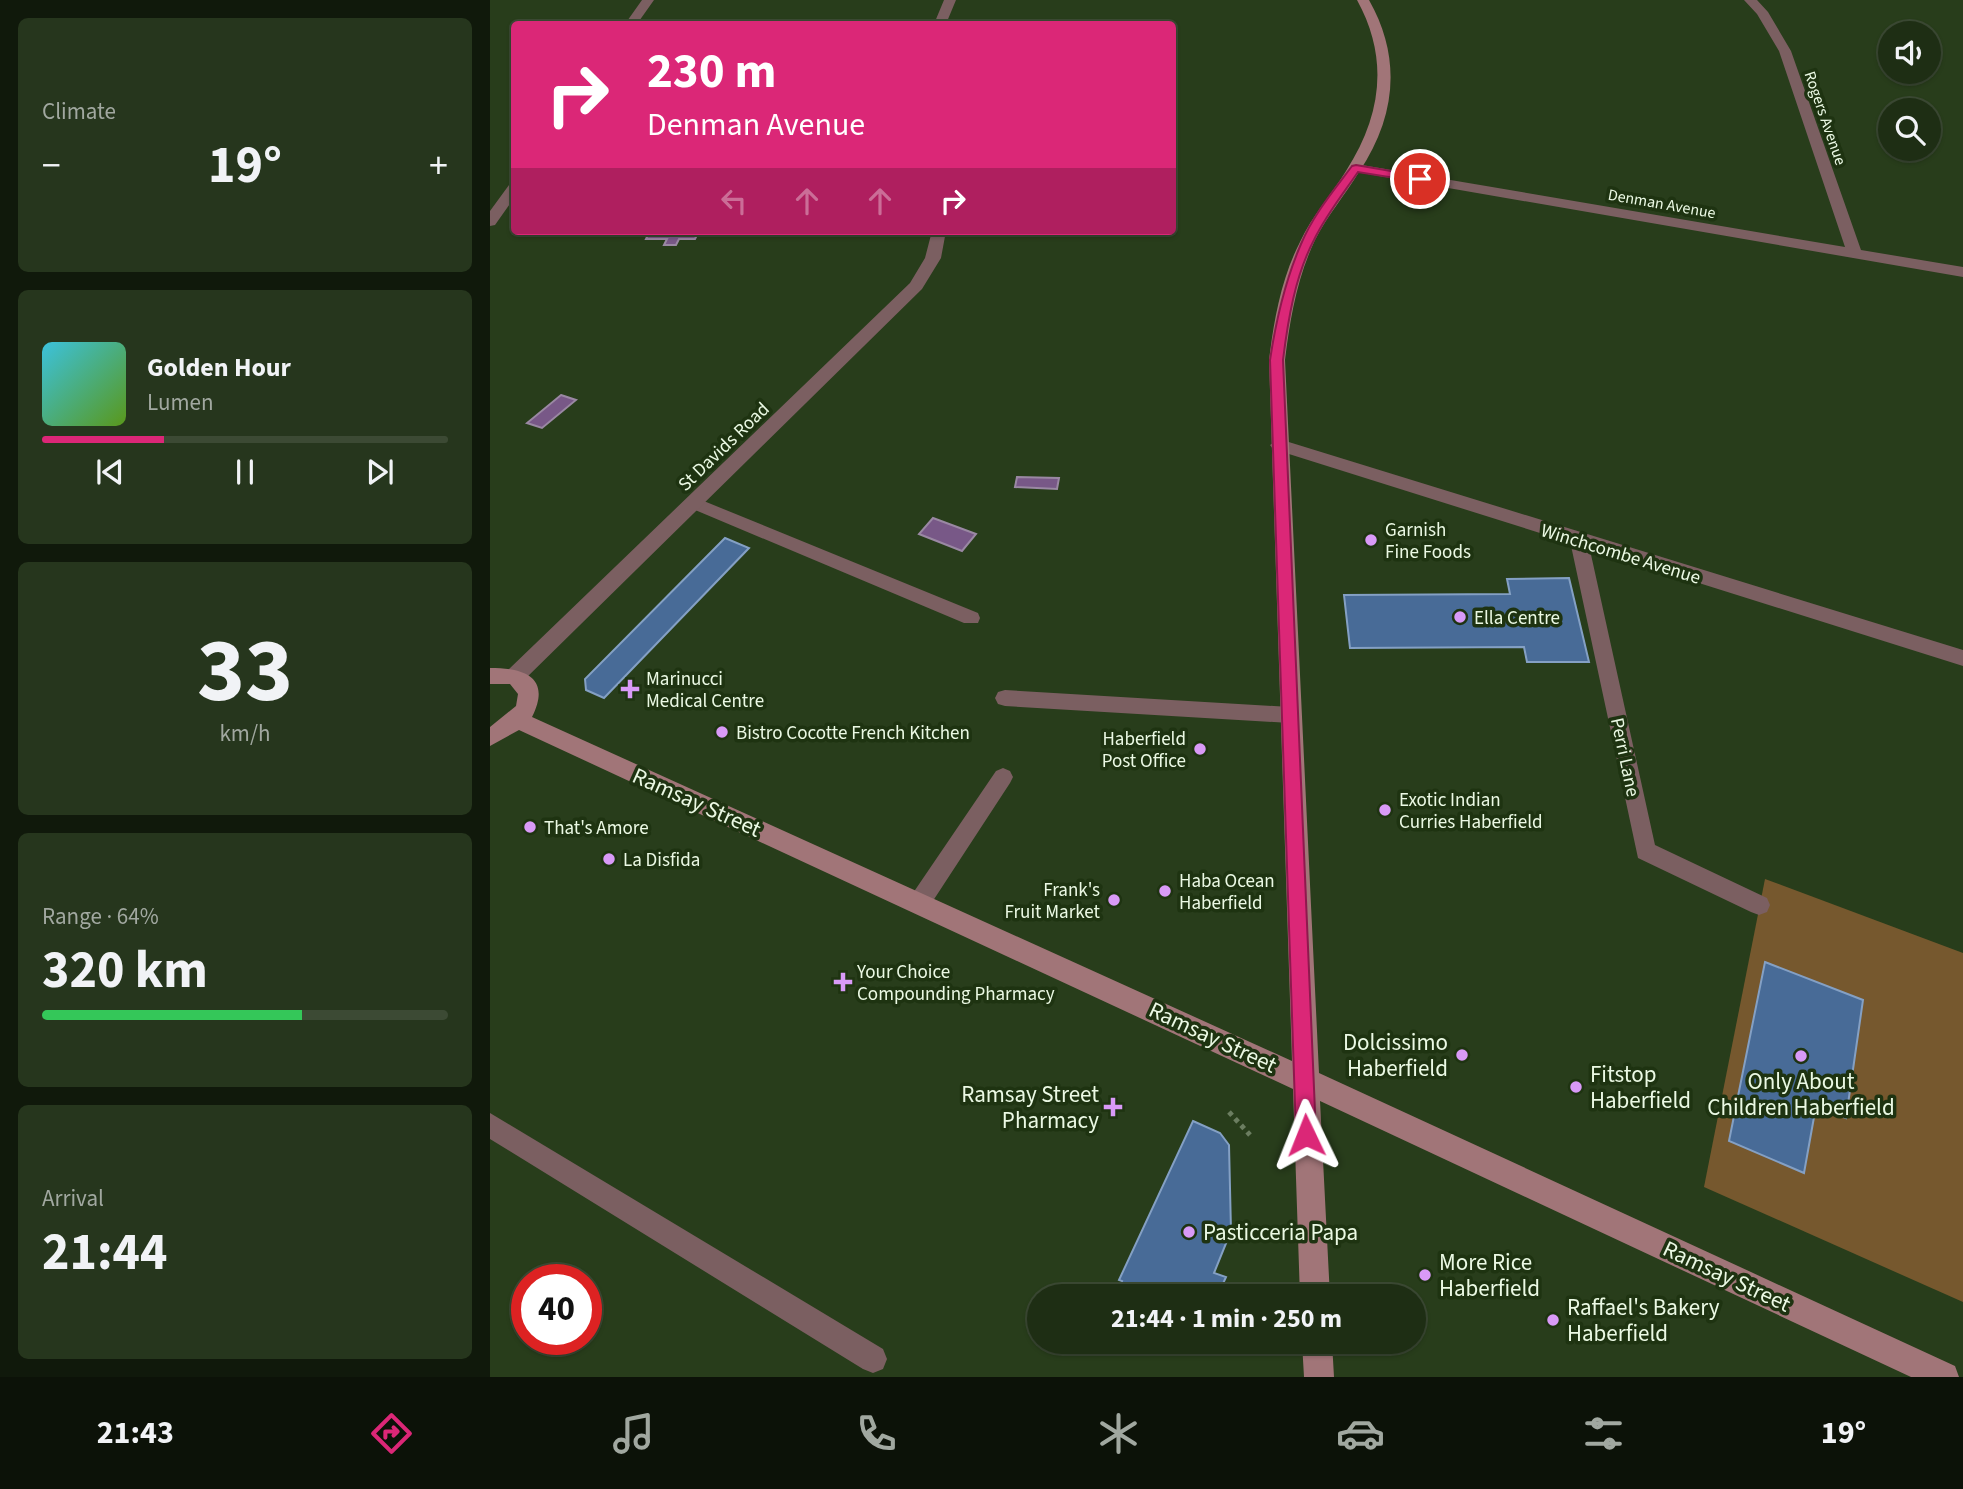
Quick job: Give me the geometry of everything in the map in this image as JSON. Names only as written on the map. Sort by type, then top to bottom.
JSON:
[{"type":"street","points":[[633,21],[648,0]]},
{"type":"street","points":[[941,21],[950,0]]},
{"type":"street","points":[[1314,1284],[1277,360],[1283,315],[1307,243],[1322,215],[1356,168],[1376,128],[1384,91],[1386,61],[1381,35],[1363,0]]},
{"type":"street","name":"Rogers Avenue","points":[[1750,0],[1762,12],[1785,51],[1855,255]]},
{"type":"street","name":"Denman Avenue","points":[[1356,168],[1963,272]]},
{"type":"street","points":[[490,196],[510,195]]},
{"type":"street","points":[[490,222],[510,195]]},
{"type":"street","name":"St Davids Road","points":[[516,676],[916,286],[933,258],[938,235]]},
{"type":"street","name":"Winchcombe Avenue","points":[[1279,445],[1579,541],[1963,658]]},
{"type":"street","points":[[490,676],[516,676],[529,690],[530,699],[518,720],[490,737]]},
{"type":"street","name":"Ramsay Street","points":[[518,720],[1304,1079],[1944,1377]]},
{"type":"street","points":[[1318,1354],[1319,1377]]},
{"type":"lane","points":[[694,503],[971,618]]},
{"type":"lane","name":"Perri Lane","points":[[1579,541],[1646,851],[1759,905]]},
{"type":"lane","points":[[1005,698],[1290,715]]},
{"type":"lane","points":[[919,904],[1003,777]]},
{"type":"lane","points":[[490,1125],[873,1359]]},
{"type":"path","points":[[1229,1112],[1250,1135]]},
{"type":"shaded area","points":[[648,235],[697,235],[695,239],[679,239],[676,245],[664,245],[667,239],[646,239]]},
{"type":"shaded area","points":[[561,395],[576,400],[542,428],[527,423]]},
{"type":"shaded area","points":[[1017,477],[1059,478],[1057,489],[1015,487]]},
{"type":"shaded area","points":[[933,518],[976,534],[962,551],[919,534]]},
{"type":"shaded area","points":[[1765,879],[1963,953],[1963,1302],[1704,1187]]},
{"type":"building","points":[[725,538],[749,548],[604,698],[586,690],[585,679]]},
{"type":"building","points":[[1569,578],[1589,662],[1527,662],[1524,647],[1350,648],[1344,595],[1510,594],[1507,579]]},
{"type":"building","points":[[1765,962],[1863,1000],[1846,1118],[1816,1106],[1804,1173],[1729,1141]]},
{"type":"building","points":[[1193,1121],[1220,1133],[1229,1145],[1231,1231],[1214,1273],[1226,1277],[1223,1284],[1121,1284],[1122,1281],[1119,1280]]},
{"type":"place","name":"Garnish Fine Foods","points":[[1371,540]]},
{"type":"place","name":"Ella Centre","points":[[1460,617]]},
{"type":"place","name":"Marinucci Medical Centre","points":[[630,689]]},
{"type":"place","name":"Bistro Cocotte French Kitchen","points":[[722,732]]},
{"type":"place","name":"Haberfield Post Office","points":[[1200,749]]},
{"type":"place","name":"Exotic Indian Curries Haberfield","points":[[1385,810]]},
{"type":"place","name":"That's Amore","points":[[530,827]]},
{"type":"place","name":"La Disfida","points":[[609,859]]},
{"type":"place","name":"Haba Ocean Haberfield","points":[[1165,891]]},
{"type":"place","name":"Frank's Fruit Market","points":[[1114,900]]},
{"type":"place","name":"Your Choice Compounding Pharmacy","points":[[843,982]]},
{"type":"place","name":"Dolcissimo Haberfield","points":[[1462,1055]]},
{"type":"place","name":"Only About Children Haberfield","points":[[1801,1056]]},
{"type":"place","name":"Fitstop Haberfield","points":[[1576,1087]]},
{"type":"place","name":"Ramsay Street Pharmacy","points":[[1113,1107]]},
{"type":"place","name":"Pasticceria Papa","points":[[1189,1232]]},
{"type":"place","name":"More Rice Haberfield","points":[[1425,1275]]},
{"type":"place","name":"Raffael's Bakery Haberfield","points":[[1553,1320]]},
{"type":"route","points":[[1306,1135],[1277,360],[1283,315],[1307,243],[1322,215],[1356,168],[1420,179]]}]
